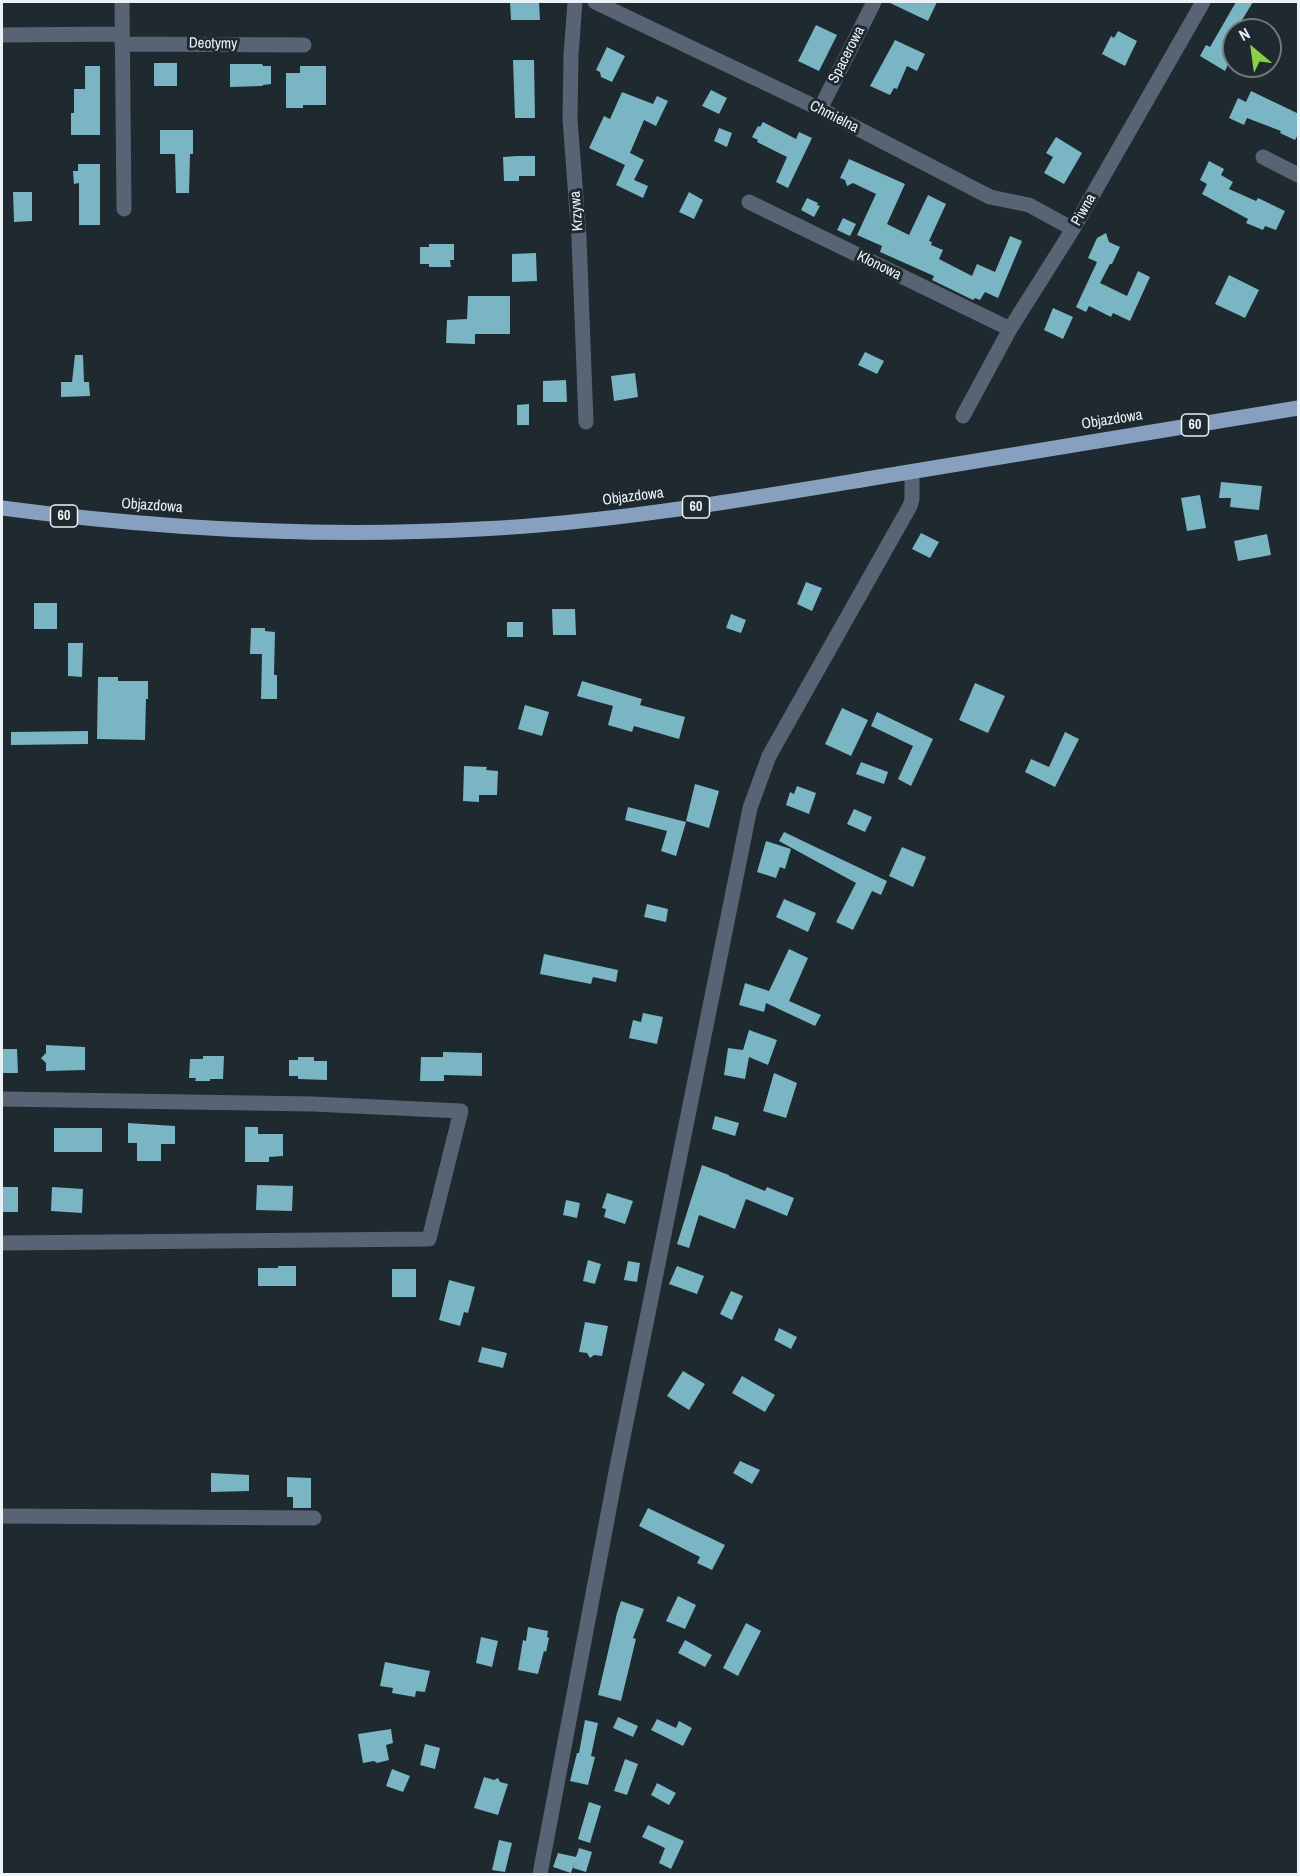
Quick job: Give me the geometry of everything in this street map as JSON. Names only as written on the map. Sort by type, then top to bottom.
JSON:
[{"type":"main road","name":"Objazdowa","points":[[2,508],[127,523],[261,531],[405,532],[543,525],[675,510],[1299,408]]},
{"type":"street","points":[[122,2],[124,209]]},
{"type":"street","name":"Krzywa","points":[[575,2],[570,118],[579,238],[586,422]]},
{"type":"street","name":"Chmielna","points":[[595,2],[820,109],[990,197],[1029,205],[1073,229]]},
{"type":"street","name":"Spacerowa","points":[[820,109],[874,2]]},
{"type":"street","name":"Piwna","points":[[963,416],[1010,329],[1073,229],[1203,2]]},
{"type":"street","name":"Deotymy","points":[[2,35],[304,45]]},
{"type":"street","points":[[1263,157],[1299,175]]},
{"type":"street","name":"Klonowa","points":[[749,202],[1010,329]]},
{"type":"street","points":[[540,1875],[617,1467],[750,808],[769,756],[910,506],[912,472]]},
{"type":"street","points":[[2,1099],[303,1104],[462,1111],[429,1239],[2,1243]]},
{"type":"street","points":[[2,1516],[314,1518]]},
{"type":"building","points":[[510,2],[539,2],[540,20],[511,20]]},
{"type":"building","points":[[888,2],[937,2],[928,21]]},
{"type":"building","points":[[1236,2],[1253,2],[1243,18],[1227,18]]},
{"type":"building","points":[[816,25],[837,35],[819,71],[798,61]]},
{"type":"building","points":[[1222,26],[1222,69],[1200,56],[1206,45],[1210,47]]},
{"type":"building","points":[[1118,31],[1137,41],[1125,66],[1102,54],[1111,36],[1114,38]]},
{"type":"building","points":[[895,40],[925,54],[917,71],[907,66],[897,89],[894,88],[890,95],[870,86]]},
{"type":"building","points":[[607,47],[625,56],[612,82],[601,77],[600,72],[596,70]]},
{"type":"building","points":[[513,60],[534,60],[535,118],[515,118]]},
{"type":"building","points":[[154,63],[177,63],[177,86],[154,86]]},
{"type":"building","points":[[230,64],[271,66],[271,84],[230,87]]},
{"type":"building","points":[[85,66],[100,66],[100,135],[71,135],[74,89],[85,89]]},
{"type":"building","points":[[300,66],[326,66],[326,105],[286,108],[286,73],[300,73]]},
{"type":"building","points":[[711,90],[727,98],[719,114],[702,106]]},
{"type":"building","points":[[1251,91],[1299,114],[1299,133],[1295,140],[1280,133],[1281,131],[1247,118],[1244,125],[1229,118],[1238,98],[1246,102]]},
{"type":"building","points":[[622,92],[653,104],[657,96],[668,101],[656,126],[644,120],[630,153],[644,160],[634,180],[648,186],[643,198],[616,185],[625,165],[589,148],[604,116],[610,119]]},
{"type":"building","points":[[763,122],[796,139],[799,132],[812,138],[788,188],[776,182],[787,157],[757,142],[758,140],[752,137]]},
{"type":"building","points":[[719,128],[732,133],[727,147],[714,141]]},
{"type":"building","points":[[160,130],[193,130],[189,193],[176,193],[175,154],[160,154]]},
{"type":"building","points":[[1056,137],[1082,153],[1064,184],[1044,173],[1053,157],[1046,153]]},
{"type":"building","points":[[535,156],[535,176],[519,176],[519,181],[504,181],[503,157]]},
{"type":"building","points":[[849,159],[905,184],[887,224],[909,235],[928,195],[946,204],[929,241],[932,242],[931,245],[943,250],[939,259],[972,276],[977,264],[995,272],[1010,236],[1022,241],[998,298],[985,292],[980,300],[975,298],[973,300],[932,280],[934,276],[880,252],[882,246],[857,235],[876,194],[853,183],[847,186],[845,180],[840,178]]},
{"type":"building","points":[[1209,161],[1224,169],[1221,175],[1233,182],[1229,189],[1256,201],[1258,198],[1285,211],[1276,230],[1265,226],[1263,230],[1246,223],[1248,219],[1202,194],[1207,184],[1200,180]]},
{"type":"building","points":[[78,164],[100,164],[100,225],[79,225],[79,183],[74,184],[73,171],[78,171]]},
{"type":"building","points":[[13,192],[32,192],[32,221],[14,222]]},
{"type":"building","points":[[689,192],[703,200],[694,219],[679,212]]},
{"type":"building","points":[[807,198],[820,206],[814,217],[801,210]]},
{"type":"building","points":[[843,218],[856,224],[850,236],[837,230]]},
{"type":"building","points":[[1106,233],[1109,242],[1120,247],[1100,283],[1127,296],[1138,271],[1150,277],[1130,321],[1113,313],[1111,317],[1089,306],[1086,312],[1076,307],[1097,262],[1088,258],[1097,238]]},
{"type":"building","points":[[429,244],[454,244],[454,260],[450,260],[451,267],[429,267],[429,264],[420,264],[420,247],[429,247]]},
{"type":"building","points":[[536,253],[537,281],[512,282],[512,254]]},
{"type":"building","points":[[1229,275],[1259,290],[1245,318],[1215,304]]},
{"type":"building","points":[[468,296],[510,296],[510,334],[475,334],[475,344],[446,343],[447,320],[467,319]]},
{"type":"building","points":[[1053,308],[1073,317],[1063,339],[1044,330]]},
{"type":"building","points":[[865,352],[884,361],[877,374],[858,365]]},
{"type":"building","points":[[75,355],[83,355],[84,382],[89,382],[90,396],[61,397],[61,382],[72,382]]},
{"type":"building","points":[[635,373],[638,397],[614,401],[611,376]]},
{"type":"building","points":[[566,380],[567,402],[543,402],[543,381]]},
{"type":"building","points":[[529,404],[529,425],[517,425],[517,405]]},
{"type":"building","points":[[1221,482],[1262,486],[1259,510],[1230,507],[1231,498],[1219,498]]},
{"type":"building","points":[[1200,495],[1206,528],[1187,531],[1181,498]]},
{"type":"building","points":[[921,533],[939,542],[930,558],[912,549]]},
{"type":"building","points":[[1267,534],[1271,555],[1238,561],[1234,541]]},
{"type":"building","points":[[806,582],[822,588],[812,611],[797,604]]},
{"type":"building","points":[[34,603],[57,603],[57,629],[34,629]]},
{"type":"building","points":[[552,609],[575,609],[576,635],[553,635]]},
{"type":"building","points":[[731,614],[746,620],[741,633],[726,628]]},
{"type":"building","points":[[507,622],[523,622],[523,637],[507,637]]},
{"type":"building","points":[[251,628],[265,628],[265,631],[275,632],[274,675],[277,675],[277,699],[261,699],[262,654],[250,654]]},
{"type":"building","points":[[68,643],[83,643],[82,677],[68,676]]},
{"type":"building","points":[[98,677],[118,677],[118,681],[148,681],[145,740],[97,739]]},
{"type":"building","points":[[582,681],[642,699],[640,705],[685,717],[679,739],[634,726],[632,732],[608,725],[613,706],[577,696]]},
{"type":"building","points":[[975,683],[1005,696],[988,733],[959,720]]},
{"type":"building","points":[[525,705],[549,712],[542,736],[518,729]]},
{"type":"building","points":[[842,708],[868,720],[851,756],[825,744]]},
{"type":"building","points":[[877,712],[933,739],[911,786],[898,779],[913,746],[871,726]]},
{"type":"building","points":[[88,731],[88,744],[11,745],[11,732]]},
{"type":"building","points":[[1065,732],[1079,739],[1055,787],[1025,772],[1031,759],[1049,767]]},
{"type":"building","points":[[861,762],[888,772],[884,784],[856,774]]},
{"type":"building","points":[[464,766],[487,767],[486,770],[498,771],[497,795],[479,795],[479,802],[463,801]]},
{"type":"building","points":[[695,784],[719,791],[709,828],[686,821]]},
{"type":"building","points":[[797,786],[816,793],[809,814],[786,805],[790,792],[794,794]]},
{"type":"building","points":[[628,807],[686,822],[676,856],[661,851],[667,831],[625,820]]},
{"type":"building","points":[[854,809],[872,817],[865,832],[847,824]]},
{"type":"building","points":[[784,832],[887,881],[881,895],[872,891],[853,930],[836,922],[856,883],[779,841]]},
{"type":"building","points":[[766,841],[791,849],[785,869],[780,867],[776,878],[757,872]]},
{"type":"building","points":[[902,847],[926,857],[913,887],[889,876]]},
{"type":"building","points":[[784,899],[816,913],[808,932],[776,917]]},
{"type":"building","points":[[647,904],[668,909],[666,922],[644,917]]},
{"type":"building","points":[[789,949],[808,958],[789,1001],[821,1015],[815,1026],[766,1003],[764,1012],[739,1005],[745,983],[769,991]]},
{"type":"building","points":[[544,954],[618,970],[616,982],[593,977],[591,984],[540,974]]},
{"type":"building","points":[[643,1013],[663,1017],[657,1044],[629,1038],[633,1020],[641,1022]]},
{"type":"building","points":[[749,1030],[777,1040],[768,1065],[749,1057],[745,1079],[724,1075],[728,1048],[743,1050]]},
{"type":"building","points":[[46,1045],[85,1047],[85,1070],[46,1071],[46,1063],[41,1058],[46,1053]]},
{"type":"building","points":[[2,1049],[17,1049],[18,1073],[2,1073]]},
{"type":"building","points":[[443,1052],[482,1053],[482,1076],[444,1075],[444,1081],[420,1081],[421,1057],[443,1057]]},
{"type":"building","points":[[203,1056],[224,1056],[223,1079],[195,1081],[196,1078],[189,1078],[190,1059],[203,1059]]},
{"type":"building","points":[[298,1057],[314,1057],[314,1061],[327,1061],[327,1080],[298,1079],[298,1076],[289,1076],[289,1060],[298,1060]]},
{"type":"building","points":[[774,1073],[797,1083],[786,1118],[763,1111]]},
{"type":"building","points":[[715,1116],[739,1123],[735,1136],[712,1129]]},
{"type":"building","points":[[128,1123],[175,1126],[175,1144],[161,1144],[161,1161],[137,1161],[137,1143],[128,1143]]},
{"type":"building","points":[[245,1127],[258,1127],[258,1134],[283,1134],[283,1156],[269,1157],[269,1162],[245,1162]]},
{"type":"building","points":[[54,1128],[102,1128],[102,1152],[54,1152]]},
{"type":"building","points":[[702,1165],[765,1191],[767,1187],[794,1198],[787,1216],[746,1199],[735,1229],[699,1215],[689,1248],[677,1244]]},
{"type":"building","points":[[257,1185],[293,1186],[292,1211],[256,1210]]},
{"type":"building","points":[[2,1187],[18,1187],[18,1212],[2,1212]]},
{"type":"building","points":[[52,1187],[83,1189],[82,1213],[51,1211]]},
{"type":"building","points":[[607,1193],[633,1201],[625,1224],[604,1217],[606,1209],[602,1208]]},
{"type":"building","points":[[566,1200],[580,1203],[577,1218],[563,1215]]},
{"type":"building","points":[[588,1260],[601,1264],[595,1284],[583,1281]]},
{"type":"building","points":[[628,1261],[640,1263],[637,1282],[624,1280]]},
{"type":"building","points":[[278,1266],[296,1266],[296,1286],[258,1286],[258,1268],[278,1268]]},
{"type":"building","points":[[677,1266],[704,1276],[697,1294],[669,1284]]},
{"type":"building","points":[[392,1269],[416,1269],[416,1297],[392,1297]]},
{"type":"building","points":[[449,1280],[475,1287],[468,1313],[464,1312],[460,1326],[439,1320]]},
{"type":"building","points":[[731,1291],[743,1296],[732,1320],[720,1314]]},
{"type":"building","points":[[585,1322],[608,1326],[602,1356],[594,1355],[590,1358],[587,1353],[579,1352]]},
{"type":"building","points":[[779,1328],[797,1337],[791,1349],[774,1340]]},
{"type":"building","points":[[482,1347],[507,1353],[503,1368],[478,1362]]},
{"type":"building","points":[[683,1371],[705,1384],[689,1410],[667,1396]]},
{"type":"building","points":[[742,1376],[775,1395],[765,1412],[732,1393]]},
{"type":"building","points":[[740,1461],[760,1470],[752,1484],[733,1473]]},
{"type":"building","points":[[211,1473],[249,1475],[249,1491],[211,1492]]},
{"type":"building","points":[[287,1477],[311,1478],[311,1508],[293,1508],[293,1497],[287,1497]]},
{"type":"building","points":[[648,1508],[725,1545],[712,1570],[697,1563],[700,1557],[639,1526]]},
{"type":"building","points":[[678,1596],[696,1605],[685,1629],[666,1621]]},
{"type":"building","points":[[621,1601],[644,1609],[633,1638],[636,1639],[621,1701],[598,1695]]},
{"type":"building","points":[[746,1623],[761,1631],[738,1676],[723,1668]]},
{"type":"building","points":[[528,1627],[548,1631],[546,1652],[544,1651],[538,1674],[518,1670],[523,1640],[526,1641]]},
{"type":"building","points":[[481,1637],[498,1641],[492,1667],[476,1663]]},
{"type":"building","points":[[685,1640],[712,1655],[705,1667],[678,1653]]},
{"type":"building","points":[[385,1662],[430,1671],[425,1692],[416,1691],[415,1697],[392,1693],[393,1688],[380,1686]]},
{"type":"building","points":[[618,1717],[638,1726],[633,1737],[613,1728]]},
{"type":"building","points":[[657,1719],[676,1728],[679,1721],[692,1728],[683,1746],[651,1730]]},
{"type":"building","points":[[585,1720],[598,1723],[591,1756],[595,1757],[588,1785],[570,1781],[577,1753],[579,1753]]},
{"type":"building","points":[[391,1729],[393,1743],[386,1745],[389,1760],[363,1763],[358,1734]]},
{"type":"building","points":[[425,1744],[440,1748],[435,1769],[420,1765]]},
{"type":"building","points":[[625,1759],[638,1764],[627,1795],[614,1791]]},
{"type":"building","points":[[392,1769],[410,1776],[403,1792],[386,1786]]},
{"type":"building","points":[[484,1777],[494,1780],[498,1778],[500,1782],[508,1784],[498,1815],[474,1808]]},
{"type":"building","points":[[657,1783],[676,1793],[669,1805],[651,1795]]},
{"type":"building","points":[[589,1802],[601,1806],[590,1843],[578,1839]]},
{"type":"building","points":[[648,1825],[684,1841],[671,1869],[659,1863],[665,1848],[642,1837]]},
{"type":"building","points":[[499,1840],[512,1843],[505,1872],[492,1870]]},
{"type":"building","points":[[579,1848],[592,1852],[586,1872],[573,1868],[575,1861],[571,1873],[553,1867],[558,1853],[576,1857]]}]
